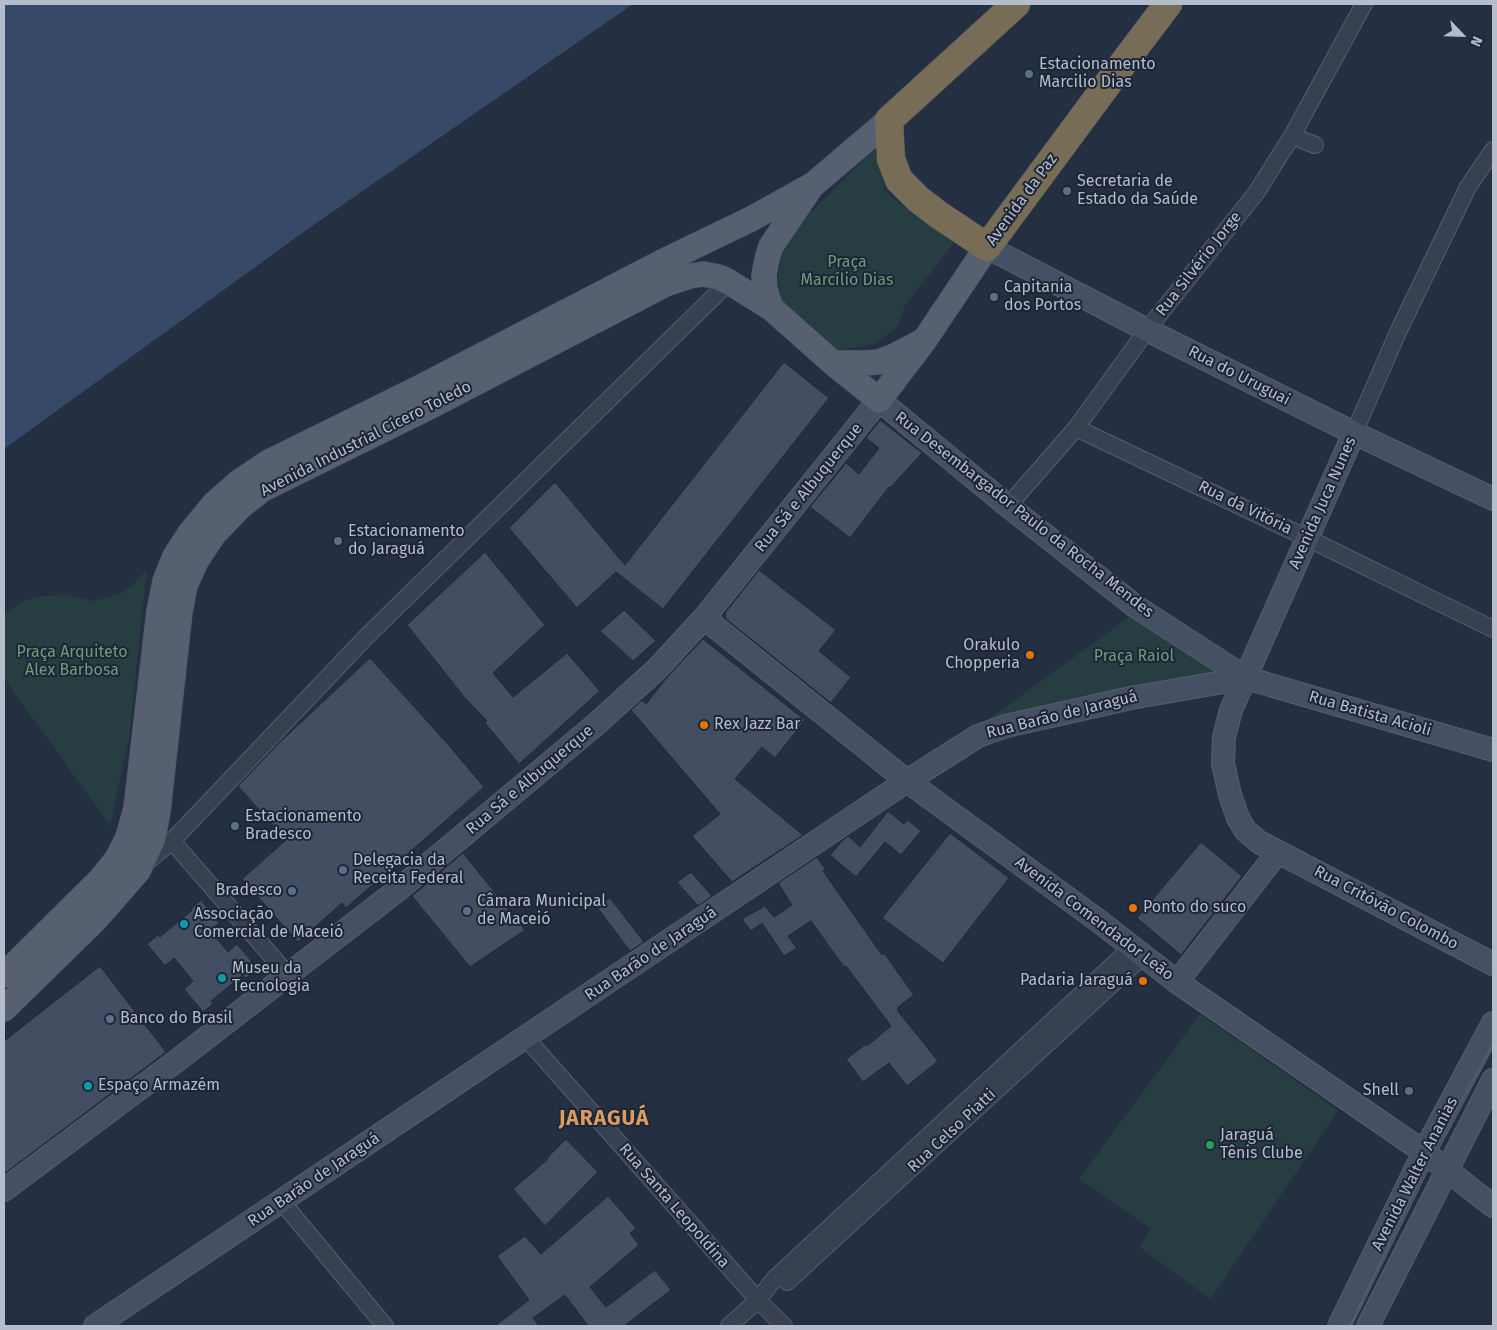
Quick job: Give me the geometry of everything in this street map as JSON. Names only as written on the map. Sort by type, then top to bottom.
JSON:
[{"type":"highway","points":[[988,247],[939,215],[918,199],[899,180],[891,159],[889,120],[1016,4]]},
{"type":"highway","name":"Avenida da Paz","points":[[988,247],[1115,74],[1148,15],[1168,4]]},
{"type":"main road","points":[[770,308],[765,289],[764,275],[772,246],[814,184],[889,120]]},
{"type":"main road","name":"Avenida Industrial Cícero Toledo","points":[[4,975],[100,880],[117,859],[128,837],[136,808],[159,611],[165,582],[175,556],[190,533],[214,504],[239,482],[267,463],[419,388],[662,262],[751,219],[814,184]]},
{"type":"main road","name":"Avenida da Paz","points":[[879,400],[924,341],[988,247]]},
{"type":"main road","name":"Avenida Industrial Cícero Toledo","points":[[4,1009],[96,919],[138,871],[153,838],[158,812],[180,612],[186,586],[196,561],[214,534],[241,506],[263,489],[429,407],[666,284],[703,274],[729,282],[770,308],[879,400]]},
{"type":"main road","points":[[833,363],[878,362],[924,341]]},
{"type":"street","name":"Rua Silvério Jorge","points":[[1008,506],[1076,428],[1147,330],[1256,193],[1292,136],[1364,4]]},
{"type":"street","points":[[1292,136],[1315,145]]},
{"type":"street","name":"Avenida Juca Nunes","points":[[1278,852],[1259,842],[1245,830],[1238,818],[1230,795],[1223,764],[1224,737],[1231,710],[1398,332],[1468,187],[1493,150]]},
{"type":"street","name":"Rua do Uruguai","points":[[988,247],[1147,330],[1354,433],[1493,498]]},
{"type":"street","points":[[138,871],[172,841],[367,636],[729,282]]},
{"type":"street","name":"Rua Desembargador Paulo da Rocha Mendes","points":[[879,400],[1008,506],[1136,606],[1246,678]]},
{"type":"street","name":"Rua Sá e Albuquerque","points":[[4,1190],[180,1059],[399,890],[594,726],[657,669],[704,618],[879,400]]},
{"type":"street","name":"Rua da Vitória","points":[[1076,428],[1307,538],[1493,630]]},
{"type":"street","name":"Avenida Comendador Leão","points":[[704,618],[908,781],[1100,922],[1176,982],[1424,1152],[1493,1206]]},
{"type":"street","name":"Rua Batista Acioli","points":[[1246,678],[1493,750]]},
{"type":"street","name":"Rua Barão de Jaraguá","points":[[96,1326],[908,781],[978,736],[1006,726],[1131,698],[1246,678]]},
{"type":"street","points":[[172,841],[288,975]]},
{"type":"street","points":[[1176,982],[1278,852]]},
{"type":"street","name":"Rua Critóvão Colombo","points":[[1278,852],[1493,964]]},
{"type":"street","name":"Rua Celso Piatti","points":[[729,1326],[758,1300],[775,1278],[1138,951]]},
{"type":"street","name":"Avenida Walter Ananias","points":[[1338,1326],[1424,1152],[1493,1023]]},
{"type":"street","name":"Rua Santa Leopoldina","points":[[526,1038],[758,1300],[784,1326]]},
{"type":"street","name":"Avenida Walter Ananias","points":[[1368,1326],[1493,1080]]},
{"type":"street","points":[[282,1202],[385,1326]]},
{"type":"green space","name":"Praça Marcílio Dias","points":[[876,147],[884,191],[913,214],[955,242],[906,304],[897,327],[876,344],[839,350],[816,337],[782,304],[778,276],[785,238]]},
{"type":"green space","name":"Praça Arquiteto Alex Barbosa","points":[[147,569],[129,738],[110,826],[4,678],[4,615],[23,601],[41,596],[66,595],[93,601],[119,594],[133,585]]},
{"type":"green space","name":"Praça Raiol","points":[[1136,612],[1225,674],[985,722]]},
{"type":"green space","name":"Jaraguá Tênis Clube","points":[[1200,1014],[1338,1110],[1211,1299],[1139,1247],[1151,1229],[1079,1179]]},
{"type":"water","points":[[4,4],[633,4],[312,226],[4,449]]},
{"type":"building","points":[[784,362],[829,398],[663,609],[616,572],[577,608],[509,528],[555,482],[625,565]]},
{"type":"building","points":[[880,420],[922,453],[889,487],[850,538],[810,507],[846,463],[859,474],[879,448],[866,438]]},
{"type":"building","points":[[485,552],[545,625],[493,673],[513,697],[567,653],[600,691],[519,764],[485,723],[487,721],[465,698],[407,625]]},
{"type":"building","points":[[759,570],[836,630],[819,651],[851,677],[831,703],[726,619],[725,613]]},
{"type":"building","points":[[624,610],[656,641],[633,661],[600,631]]},
{"type":"building","points":[[703,639],[805,720],[775,758],[762,747],[735,779],[803,835],[732,882],[692,836],[720,814],[631,710],[642,700],[646,704],[669,675]]},
{"type":"building","name":"Delegacia da Receita Federal","points":[[370,658],[484,787],[346,908],[342,903],[298,942],[242,879],[286,840],[238,786],[280,742]]},
{"type":"building","points":[[888,811],[904,824],[908,820],[921,831],[901,855],[885,842],[856,877],[830,855],[848,836],[860,847]]},
{"type":"building","points":[[950,833],[1009,878],[943,963],[882,918]]},
{"type":"building","points":[[1201,842],[1242,876],[1181,955],[1137,918]]},
{"type":"building","name":"Câmara Municipal de Maceió","points":[[463,853],[525,930],[470,967],[412,896]]},
{"type":"building","points":[[817,857],[825,869],[823,871],[882,955],[884,953],[914,995],[898,1007],[897,1010],[938,1061],[907,1086],[889,1063],[863,1082],[846,1059],[866,1044],[867,1046],[891,1026],[846,966],[844,967],[811,921],[788,936],[797,948],[784,956],[762,923],[751,931],[742,919],[765,906],[774,917],[792,905],[778,883]]},
{"type":"building","points":[[691,872],[712,896],[698,906],[677,882]]},
{"type":"building","points":[[610,898],[644,942],[630,951],[597,907]]},
{"type":"building","points":[[201,900],[219,923],[210,930],[228,952],[237,944],[258,969],[246,978],[243,975],[211,1001],[213,1004],[203,1012],[184,989],[193,981],[174,958],[165,966],[147,944],[158,935],[160,937]]},
{"type":"building","points":[[100,966],[166,1052],[4,1174],[4,1041]]},
{"type":"building","points":[[566,1139],[598,1172],[545,1226],[513,1189],[548,1159]]},
{"type":"building","points":[[608,1196],[636,1228],[630,1233],[639,1245],[590,1287],[606,1307],[655,1270],[671,1290],[624,1326],[588,1326],[565,1295],[533,1318],[539,1326],[495,1326],[529,1300],[497,1256],[525,1236],[541,1254]]},
{"type":"tram line","points":[[1350,1326],[1430,1158],[1493,1043]]},
{"type":"place","name":"Estacionamento Marcilio Dias","points":[[1029,74]]},
{"type":"place","name":"Secretaria de Estado da Saúde","points":[[1067,191]]},
{"type":"place","name":"Capitania dos Portos","points":[[994,297]]},
{"type":"place","name":"Estacionamento do Jaraguá","points":[[338,541]]},
{"type":"place","name":"Orakulo Chopperia","points":[[1030,655]]},
{"type":"place","name":"Rex Jazz Bar","points":[[704,725]]},
{"type":"place","name":"Estacionamento Bradesco","points":[[235,826]]},
{"type":"place","name":"Delegacia da Receita Federal","points":[[343,870]]},
{"type":"place","name":"Bradesco","points":[[292,891]]},
{"type":"place","name":"Ponto do suco","points":[[1133,908]]},
{"type":"place","name":"Câmara Municipal de Maceió","points":[[467,911]]},
{"type":"place","name":"Associação Comercial de Maceió","points":[[184,924]]},
{"type":"place","name":"Museu da Tecnologia","points":[[222,978]]},
{"type":"place","name":"Padaria Jaraguá","points":[[1143,981]]},
{"type":"place","name":"Banco do Brasil","points":[[110,1019]]},
{"type":"place","name":"Espaço Armazém","points":[[88,1086]]},
{"type":"place","name":"Shell","points":[[1409,1091]]},
{"type":"place","name":"Jaraguá Tênis Clube","points":[[1210,1145]]},
{"type":"district","name":"JARAGUÁ","points":[[604,1119]]}]
